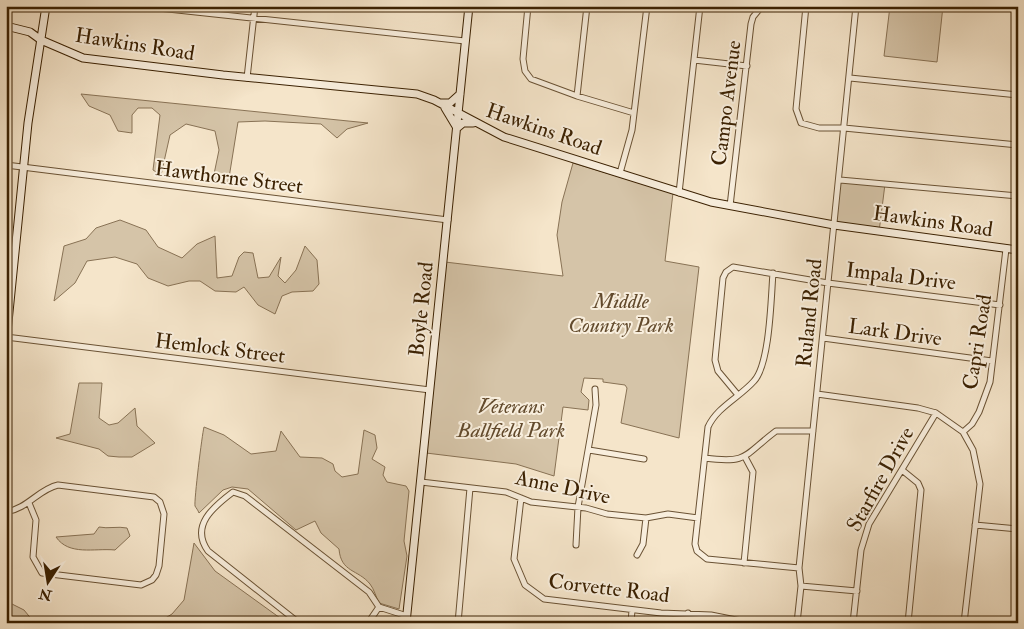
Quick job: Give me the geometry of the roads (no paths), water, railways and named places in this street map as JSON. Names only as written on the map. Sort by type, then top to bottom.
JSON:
[{"type":"street","points":[[6,342],[28,123],[46,6]]},
{"type":"street","points":[[140,6],[464,41]]},
{"type":"street","points":[[248,78],[255,6]]},
{"type":"street","name":"Boyle Road","points":[[379,608],[407,619],[469,6]]},
{"type":"street","points":[[528,6],[523,59],[525,71],[535,82],[634,113]]},
{"type":"street","points":[[577,96],[587,6]]},
{"type":"street","points":[[620,173],[634,113],[646,6]]},
{"type":"street","points":[[679,193],[700,6]]},
{"type":"street","name":"Campo Avenue","points":[[730,206],[751,24],[753,17],[762,6]]},
{"type":"street","points":[[806,6],[797,117],[801,123],[807,126],[1018,145]]},
{"type":"street","name":"Ruland Road","points":[[797,623],[802,586],[799,568],[840,180],[856,6]]},
{"type":"street","name":"Hawkins Road","points":[[6,26],[30,32],[41,40],[83,58],[248,78],[417,94],[440,102],[458,115],[504,138],[679,193],[730,206],[834,225],[1018,250]]},
{"type":"street","points":[[39,56],[46,48],[56,46]]},
{"type":"street","points":[[694,60],[746,66]]},
{"type":"street","points":[[850,78],[1018,95]]},
{"type":"street","points":[[440,102],[450,103],[460,93]]},
{"type":"street","points":[[440,102],[452,117],[457,128],[464,123],[476,124]]},
{"type":"street","name":"Hawthorne Street","points":[[6,165],[448,220]]},
{"type":"street","points":[[840,180],[1018,196]]},
{"type":"street","name":"Capri Road","points":[[962,432],[972,424],[984,403],[990,382],[1006,249]]},
{"type":"street","name":"Impala Drive","points":[[738,395],[716,366],[723,278],[726,272],[733,266],[828,283],[1000,305]]},
{"type":"street","points":[[773,272],[764,361],[760,374],[710,421],[695,544],[696,551],[707,559],[799,568]]},
{"type":"street","name":"Hemlock Street","points":[[7,337],[430,390]]},
{"type":"street","name":"Lark Drive","points":[[823,338],[992,361]]},
{"type":"street","points":[[576,545],[578,507],[596,405],[594,389]]},
{"type":"street","points":[[817,394],[936,412],[962,432],[973,450],[979,473],[964,623]]},
{"type":"street","name":"Starfire Drive","points":[[853,623],[861,550],[870,524],[936,412]]},
{"type":"street","points":[[705,458],[725,460],[745,457],[776,431],[813,431]]},
{"type":"street","points":[[589,450],[644,460]]},
{"type":"street","points":[[744,563],[753,472],[745,457]]},
{"type":"street","points":[[902,470],[918,483],[921,490],[908,623]]},
{"type":"street","name":"Anne Drive","points":[[421,482],[506,492],[537,503],[578,507],[607,514],[646,518],[668,514],[698,518]]},
{"type":"street","points":[[6,512],[22,508],[29,503],[50,488],[64,486],[149,496],[160,502],[164,511],[159,566],[156,575],[149,582],[141,585],[56,576],[39,571],[33,557],[36,520],[29,503]]},
{"type":"street","points":[[458,623],[470,488]]},
{"type":"street","points":[[299,623],[208,551],[201,542],[200,529],[204,522],[223,500],[234,492],[245,496],[369,592],[379,608],[368,623]]},
{"type":"street","name":"Corvette Road","points":[[521,498],[514,559],[520,577],[532,592],[544,599],[632,610],[688,613],[751,623]]},
{"type":"street","points":[[637,555],[643,544],[646,518]]},
{"type":"street","points":[[975,525],[1018,529]]},
{"type":"street","points":[[802,586],[856,591]]},
{"type":"street","points":[[631,623],[632,610]]},
{"type":"street","points":[[687,623],[688,613]]},
{"type":"park label","name":"Middle Country Park","points":[[621,313]]},
{"type":"park label","name":"Veterans Ballfield Park","points":[[511,418]]}]
